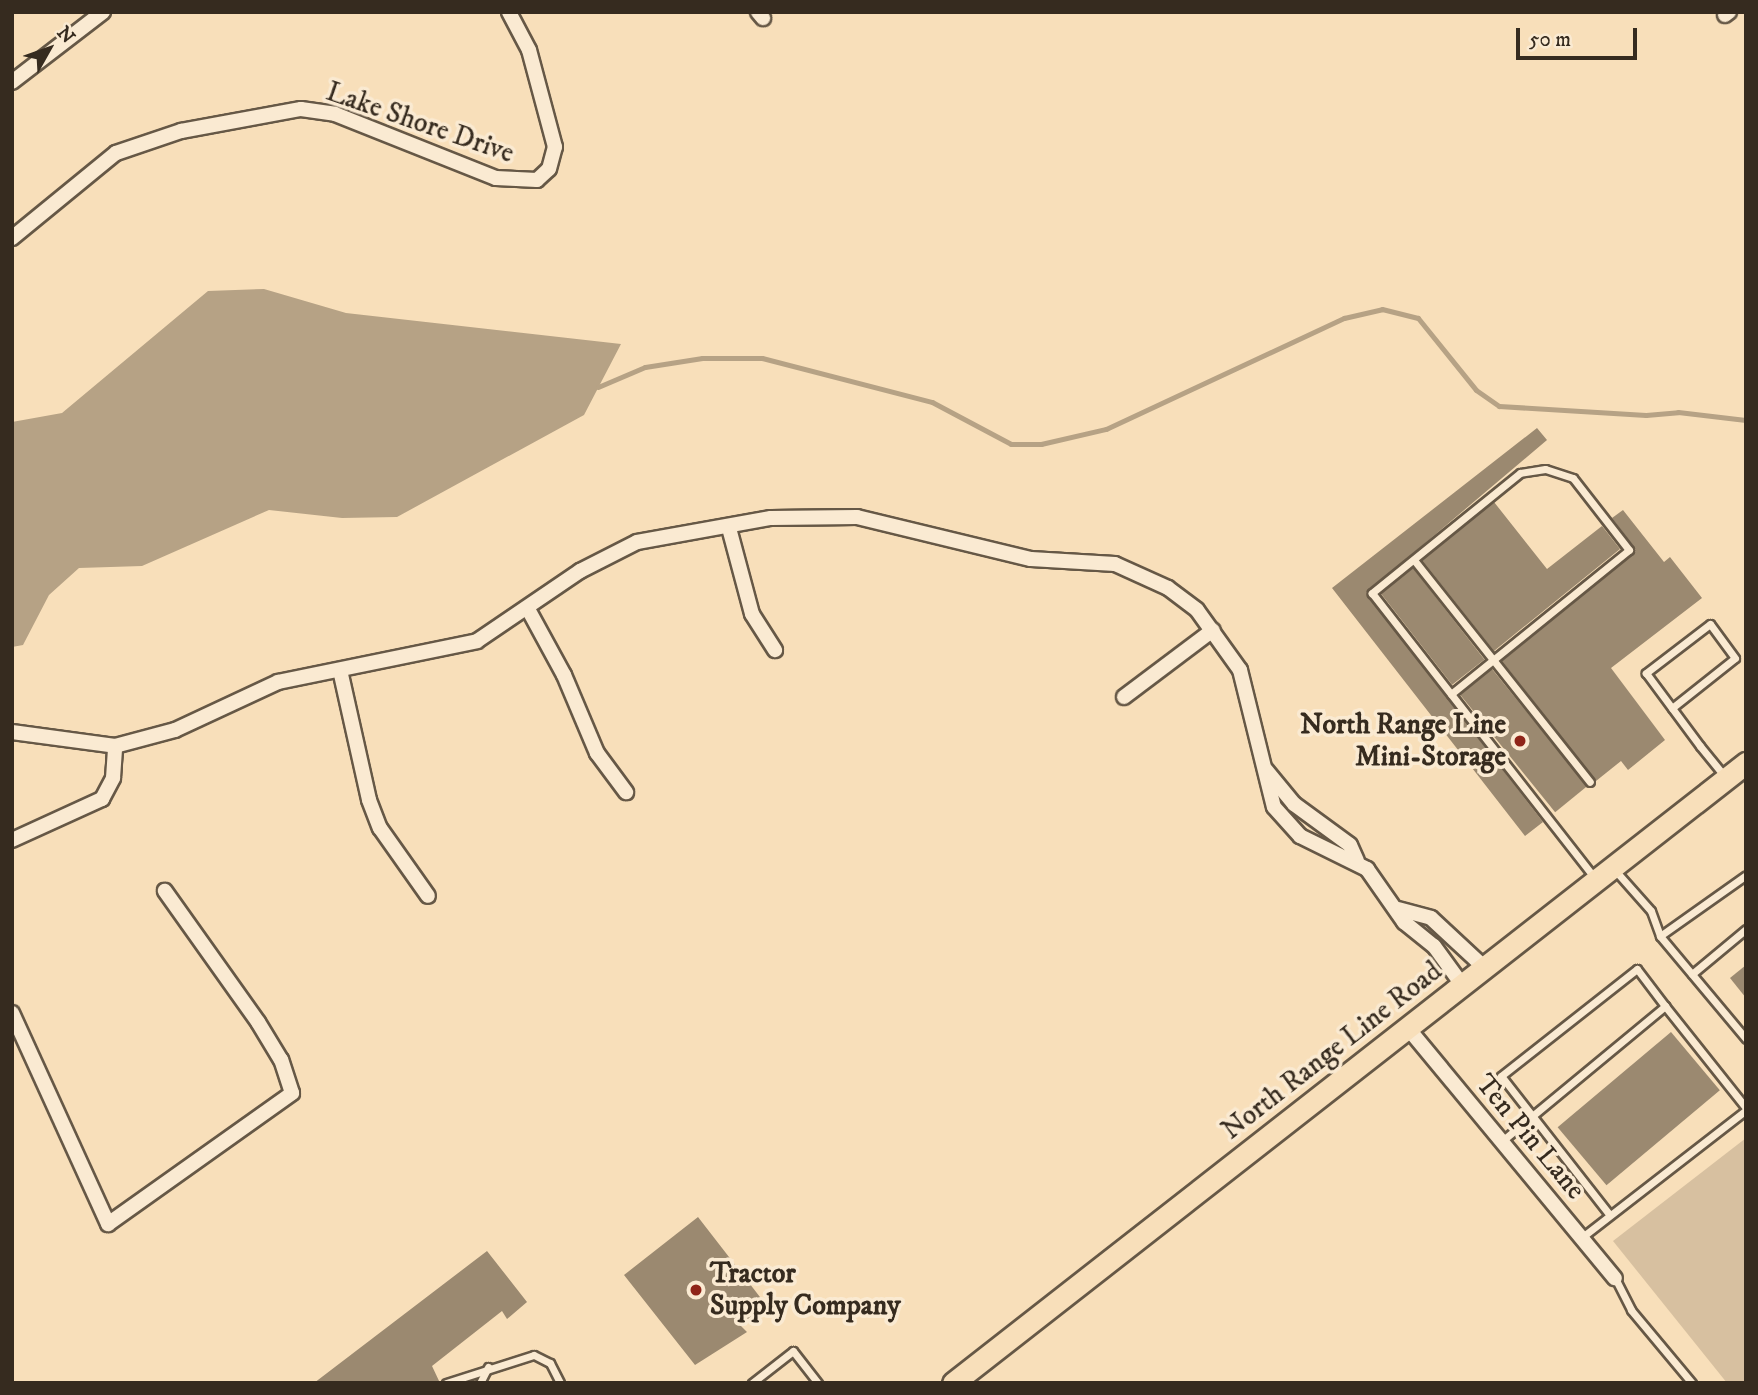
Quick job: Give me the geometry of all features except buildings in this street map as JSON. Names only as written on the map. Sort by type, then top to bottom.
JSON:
[{"type":"main road","name":"North Range Line Road","points":[[953,1383],[1746,763]]},
{"type":"street","points":[[12,82],[103,12]]},
{"type":"street","name":"Lake Shore Drive","points":[[12,238],[117,153],[181,131],[301,109],[348,118],[496,178],[537,180],[550,169],[555,147],[542,90],[509,12]]},
{"type":"street","points":[[12,732],[115,746],[176,730],[278,682],[477,641],[528,609],[580,571],[636,542],[729,528],[771,518],[857,517],[1031,559],[1115,564],[1168,588],[1213,630],[1240,670],[1274,807],[1287,822],[1314,844],[1357,861]]},
{"type":"street","points":[[729,528],[752,614],[775,650]]},
{"type":"street","points":[[528,609],[564,675],[597,753],[626,792]]},
{"type":"street","points":[[1124,697],[1213,630]]},
{"type":"street","points":[[340,670],[373,809],[428,896]]},
{"type":"street","points":[[12,840],[102,799],[113,778],[115,746]]},
{"type":"street","points":[[1265,768],[1294,804],[1350,845],[1357,861],[1463,986]]},
{"type":"street","points":[[12,1013],[108,1224],[292,1093],[281,1060],[258,1022],[165,891]]},
{"type":"street","points":[[1398,909],[1431,918],[1485,968]]},
{"type":"street","name":"Ten Pin Lane","points":[[1407,1027],[1615,1279]]},
{"type":"lane","points":[[1451,694],[1629,550],[1573,478],[1545,469],[1520,474],[1372,593],[1451,694],[1605,874],[1651,911],[1660,936],[1746,1039]]},
{"type":"lane","points":[[1414,560],[1590,782]]},
{"type":"lane","points":[[1672,708],[1735,658],[1710,624],[1646,673],[1672,708],[1726,779]]},
{"type":"lane","points":[[1660,936],[1746,875]]},
{"type":"lane","points":[[1692,974],[1746,929]]},
{"type":"lane","points":[[1581,1238],[1746,1109],[1637,969],[1501,1076],[1609,1214]]},
{"type":"lane","points":[[1502,1142],[1530,1114],[1665,1006]]},
{"type":"lane","points":[[1615,1279],[1631,1310],[1692,1383]]},
{"type":"lane","points":[[752,1383],[793,1351],[818,1383]]},
{"type":"lane","points":[[446,1383],[488,1366],[534,1355],[551,1363],[561,1383]]},
{"type":"lane","points":[[480,1383],[488,1366]]},
{"type":"shaded area","points":[[264,289],[346,313],[621,344],[584,415],[397,517],[342,518],[269,510],[142,566],[79,568],[49,595],[23,645],[12,647],[12,422],[62,413],[208,291]]},
{"type":"shaded area","points":[[1746,1138],[1746,1383],[1727,1383],[1613,1241]]},
{"type":"waterway","points":[[598,387],[645,367],[702,358],[762,358],[932,402],[1011,444],[1041,444],[1106,429],[1344,318],[1382,309],[1418,318],[1476,390],[1499,406],[1646,415],[1678,412],[1746,420]]},
{"type":"place","name":"North Range Line Mini-Storage","points":[[1520,741]]},
{"type":"place","name":"Tractor Supply Company","points":[[696,1290]]}]
